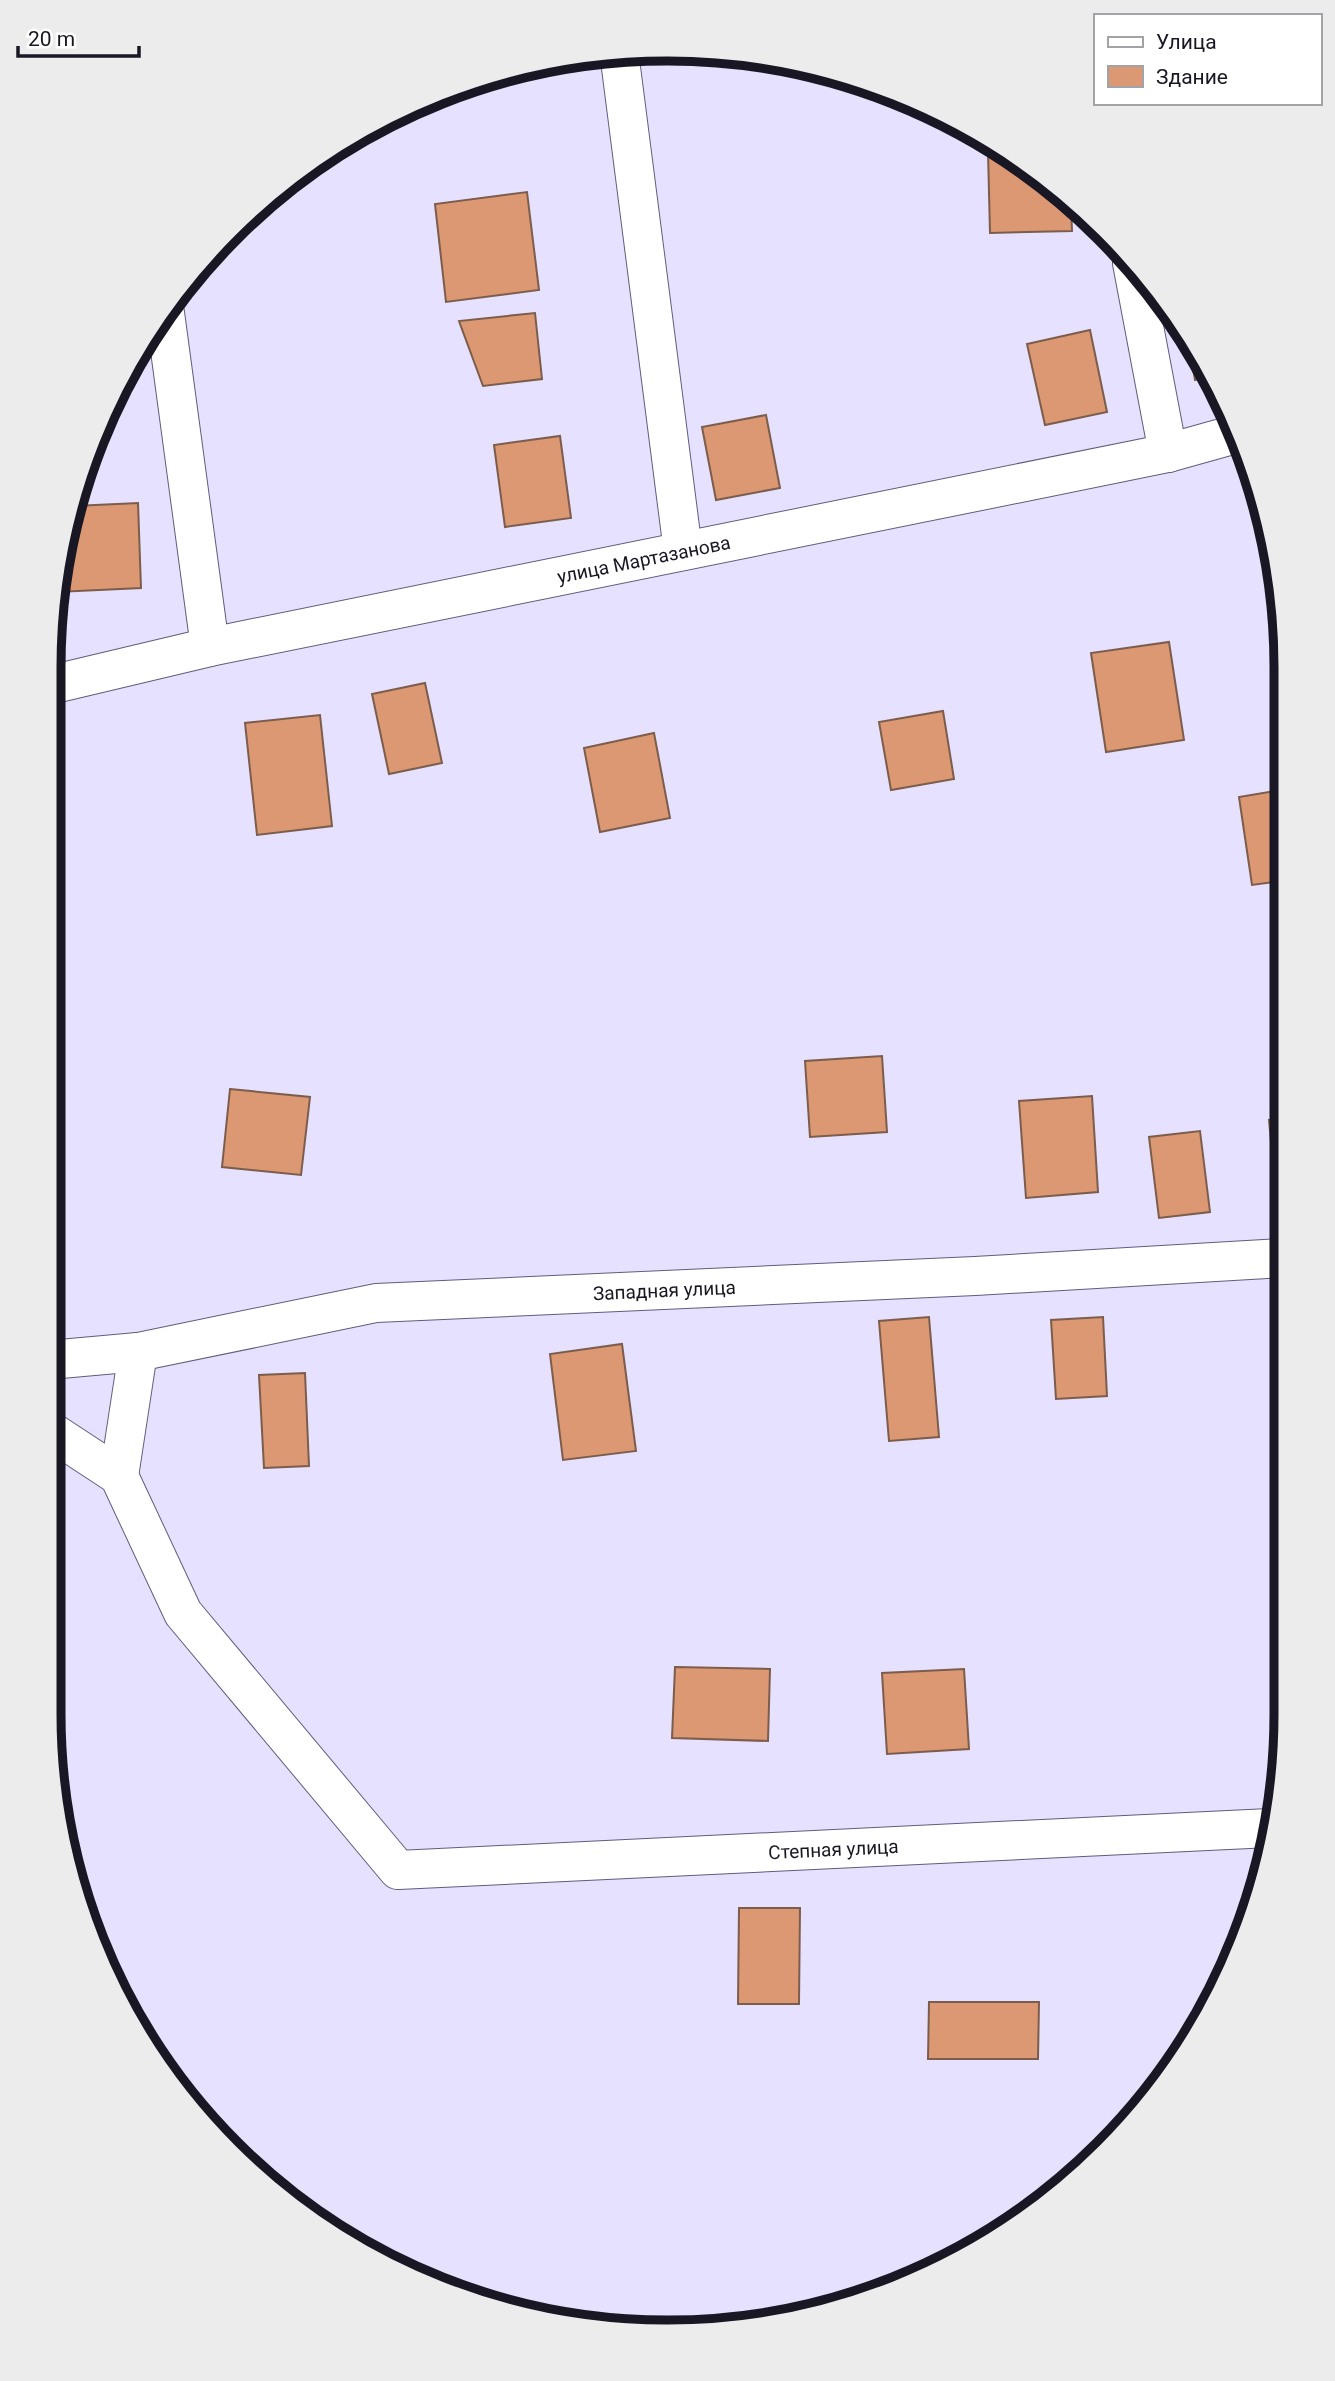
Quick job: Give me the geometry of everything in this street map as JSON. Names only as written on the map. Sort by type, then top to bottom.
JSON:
[{"type":"street","points":[[620,64],[683,551]]},
{"type":"street","points":[[1136,283],[1168,453]]},
{"type":"street","points":[[166,327],[210,647]]},
{"type":"street","name":"улица Мартазанова","points":[[61,682],[210,647],[1168,453],[1228,436]]},
{"type":"street","name":"Западная улица","points":[[61,1359],[138,1352],[376,1303],[975,1276],[1274,1259]]},
{"type":"street","points":[[61,1438],[119,1476],[138,1352]]},
{"type":"street","name":"Степная улица","points":[[119,1476],[183,1613],[398,1870],[1263,1828]]},
{"type":"building","points":[[988,153],[1037,187],[1071,216],[1072,231],[990,233]]},
{"type":"building","points":[[527,192],[539,290],[446,302],[435,204]]},
{"type":"building","points":[[535,313],[542,379],[483,386],[459,321]]},
{"type":"building","points":[[1090,330],[1107,412],[1045,425],[1027,344]]},
{"type":"building","points":[[1192,362],[1201,379],[1195,380]]},
{"type":"building","points":[[766,415],[780,488],[716,500],[702,427]]},
{"type":"building","points":[[560,436],[571,518],[505,527],[494,445]]},
{"type":"building","points":[[138,503],[141,588],[66,592],[84,506]]},
{"type":"building","points":[[1169,642],[1184,740],[1106,752],[1091,653]]},
{"type":"building","points":[[425,683],[442,763],[389,774],[372,694]]},
{"type":"building","points":[[943,711],[954,779],[891,790],[879,722]]},
{"type":"building","points":[[320,715],[332,826],[257,835],[245,723]]},
{"type":"building","points":[[654,733],[670,818],[600,832],[584,748]]},
{"type":"building","points":[[1274,791],[1274,882],[1252,885],[1239,797]]},
{"type":"building","points":[[882,1056],[887,1132],[810,1137],[805,1061]]},
{"type":"building","points":[[230,1089],[310,1097],[301,1175],[222,1167]]},
{"type":"building","points":[[1092,1096],[1098,1192],[1026,1198],[1019,1101]]},
{"type":"building","points":[[1269,1120],[1274,1120],[1274,1173]]},
{"type":"building","points":[[1200,1131],[1210,1212],[1159,1218],[1149,1137]]},
{"type":"building","points":[[929,1317],[939,1437],[889,1441],[879,1321]]},
{"type":"building","points":[[1103,1317],[1107,1396],[1056,1399],[1051,1320]]},
{"type":"building","points":[[622,1344],[636,1451],[563,1460],[550,1354]]},
{"type":"building","points":[[305,1373],[309,1466],[264,1468],[259,1375]]},
{"type":"building","points":[[675,1667],[770,1669],[768,1741],[672,1738]]},
{"type":"building","points":[[964,1669],[969,1749],[887,1754],[882,1673]]},
{"type":"building","points":[[739,1908],[800,1908],[799,2004],[738,2004]]},
{"type":"building","points":[[929,2002],[1039,2002],[1038,2059],[928,2059]]}]
